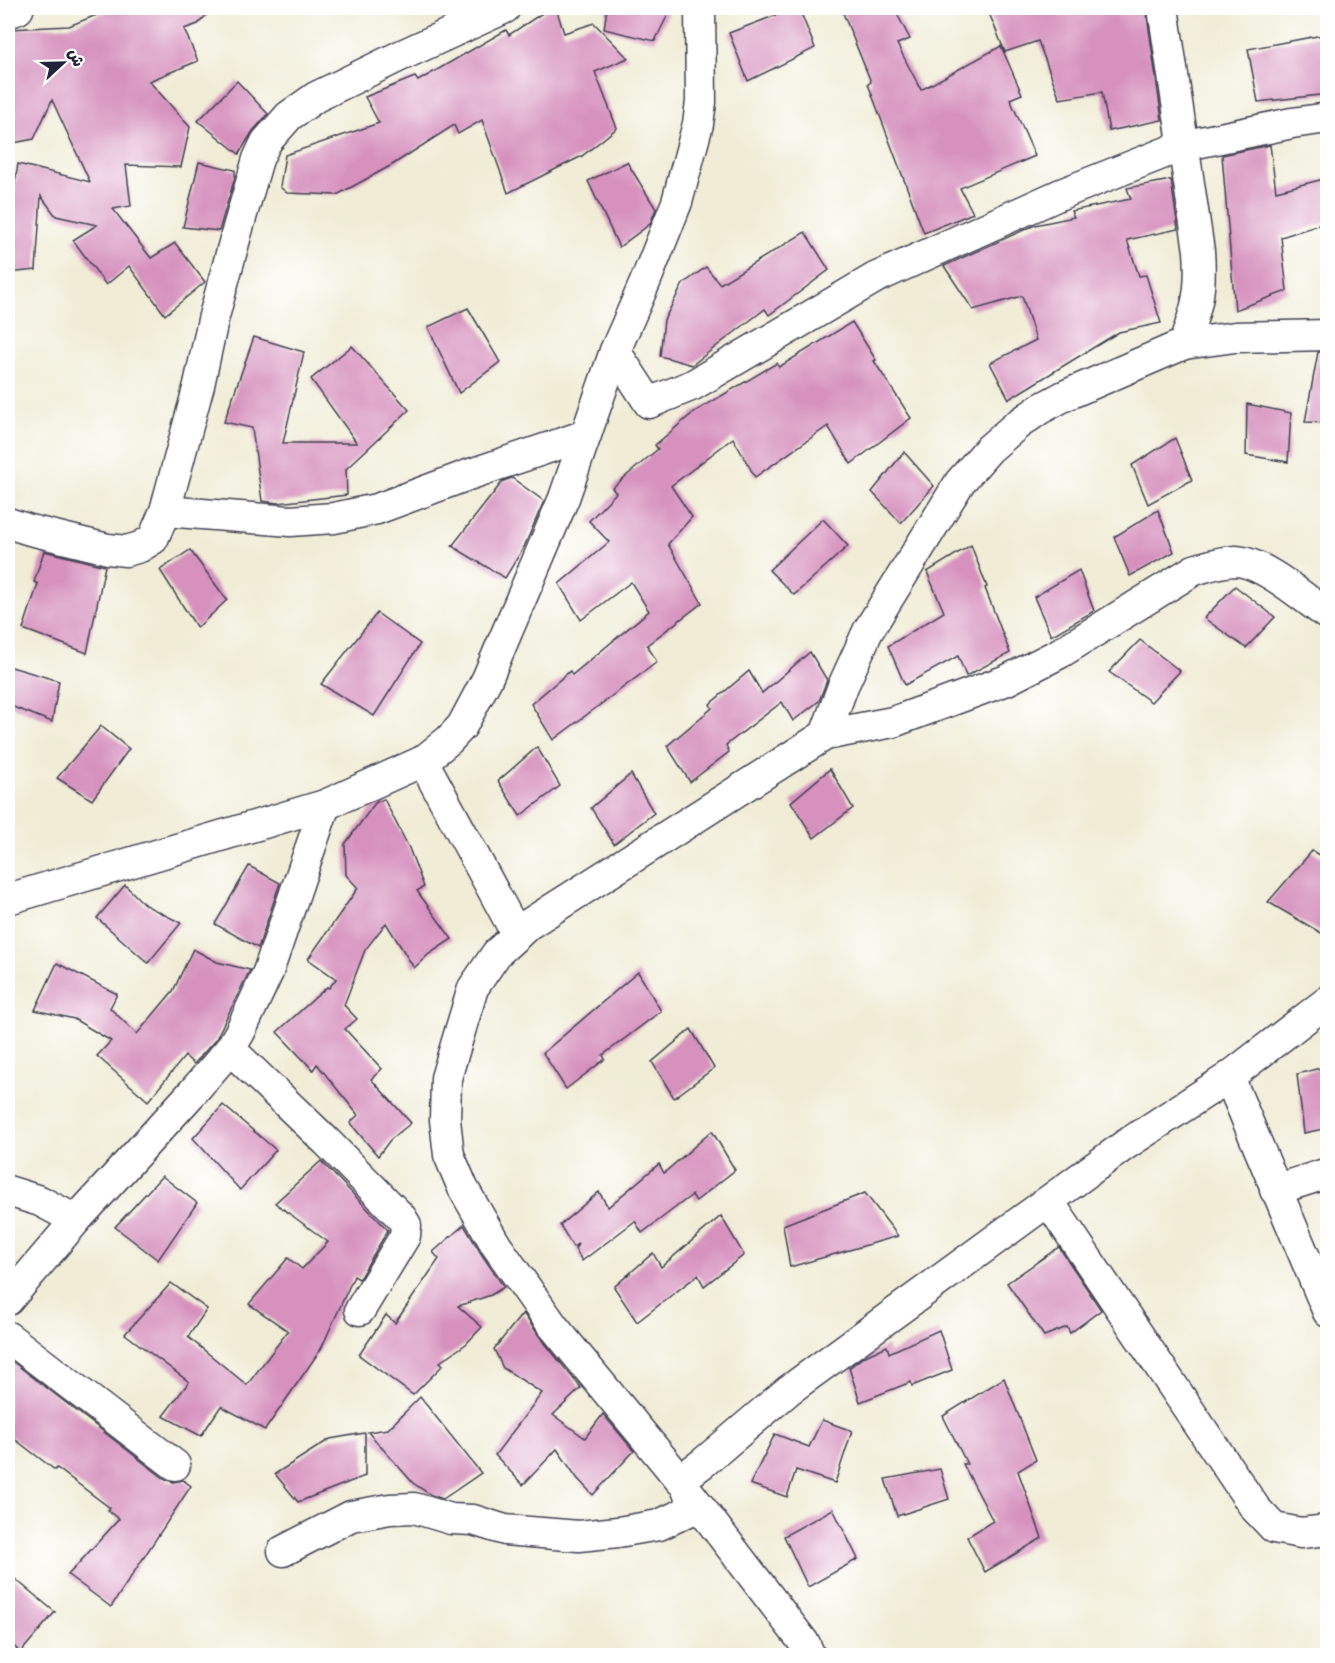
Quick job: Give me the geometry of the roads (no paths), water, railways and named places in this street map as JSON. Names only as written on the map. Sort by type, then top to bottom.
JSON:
[{"type":"main road","points":[[8,11],[17,8]]},
{"type":"street","points":[[8,523],[78,543],[126,551],[140,547],[153,539],[165,511],[238,228],[258,159],[266,142],[289,116],[316,97],[505,8]]},
{"type":"street","points":[[8,899],[325,805],[423,761],[462,726],[487,679],[564,498],[615,351],[676,202],[698,124],[701,102],[700,8]]},
{"type":"street","points":[[1163,8],[1199,251],[1201,281],[1197,308],[1184,344]]},
{"type":"street","points":[[615,351],[649,403],[693,385],[875,278],[1061,194],[1182,146],[1292,123],[1328,118]]},
{"type":"street","points":[[825,735],[843,686],[868,631],[960,482],[977,461],[1017,425],[1064,396],[1184,344],[1235,337],[1328,335]]},
{"type":"street","points":[[165,511],[290,521],[334,518],[377,509],[586,435]]},
{"type":"street","points":[[810,1656],[805,1644],[680,1480],[613,1400],[534,1299],[486,1230],[463,1188],[449,1155],[445,1120],[446,1078],[473,988],[496,953],[529,924],[825,735],[892,722],[1007,680],[1070,647],[1194,570],[1219,562],[1237,561],[1258,566],[1328,615]]},
{"type":"street","points":[[423,761],[517,935]]},
{"type":"street","points":[[8,1300],[76,1220],[192,1094],[230,1049],[268,972],[325,805]]},
{"type":"street","points":[[680,1480],[704,1463],[789,1390],[1125,1145],[1229,1077],[1328,1001]]},
{"type":"street","points":[[230,1049],[327,1142],[401,1217],[406,1225],[405,1236],[360,1310]]},
{"type":"street","points":[[1229,1077],[1328,1312]]},
{"type":"street","points":[[1275,1190],[1328,1173]]},
{"type":"street","points":[[8,1191],[40,1201],[76,1220]]},
{"type":"street","points":[[1049,1202],[1258,1513],[1274,1528],[1301,1533],[1328,1530]]},
{"type":"street","points":[[8,1337],[175,1465]]},
{"type":"street","points":[[283,1551],[351,1516],[390,1509],[414,1508],[451,1519],[473,1520],[505,1530],[579,1536],[659,1525],[699,1506]]}]
